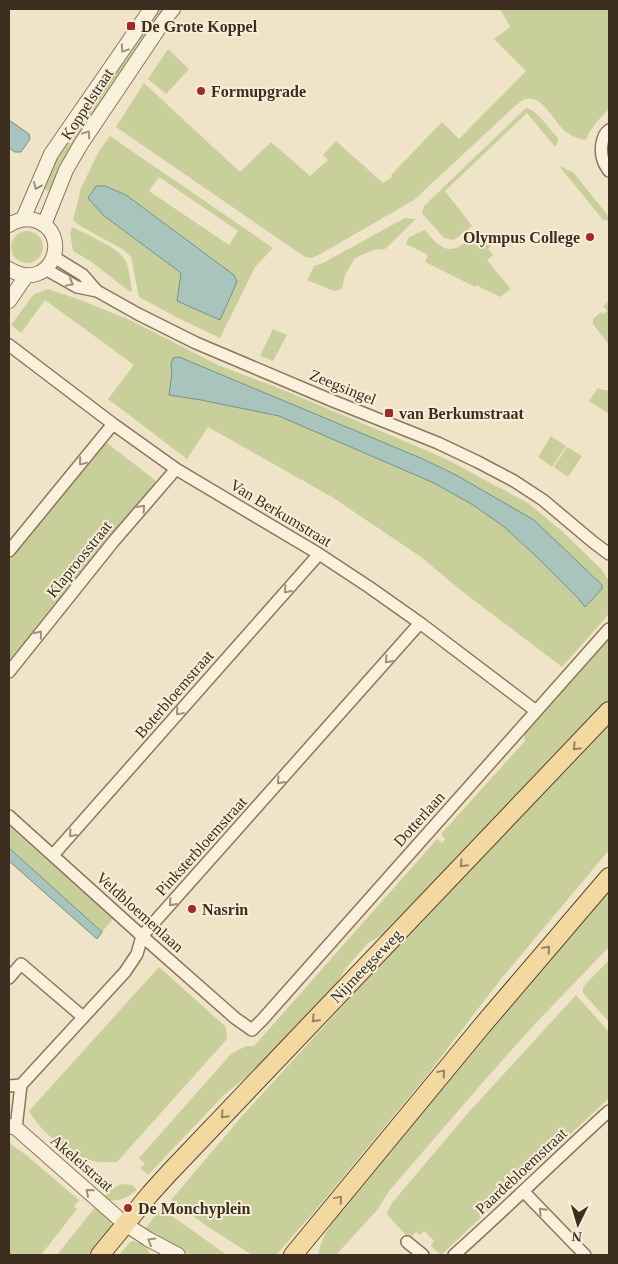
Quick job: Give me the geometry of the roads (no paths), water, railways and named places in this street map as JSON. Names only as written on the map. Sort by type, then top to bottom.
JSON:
[{"type":"main road","name":"Nijmeegseweg","points":[[125,1224],[169,1173],[609,711]]},
{"type":"main road","points":[[293,1255],[475,1034],[609,877]]},
{"type":"main road","points":[[100,1255],[125,1224]]},
{"type":"main road","points":[[306,1255],[308,1236]]},
{"type":"street","name":"Koppelstraat","points":[[23,219],[52,154],[151,9]]},
{"type":"street","name":"Koppelstraat","points":[[44,225],[66,170],[80,144],[173,9]]},
{"type":"street","points":[[609,130],[605,133],[602,144],[602,160],[609,171]]},
{"type":"street","points":[[9,226],[15,221],[23,219],[37,221],[52,233],[55,251],[52,261],[39,273],[26,276],[16,274],[9,269]]},
{"type":"street","name":"Zeegsingel","points":[[54,257],[84,275],[97,291]]},
{"type":"street","name":"Zeegsingel","points":[[45,269],[77,287],[97,291],[196,343],[332,401],[438,443],[478,462],[514,481],[543,500],[609,554]]},
{"type":"street","points":[[9,301],[26,276]]},
{"type":"street","name":"Van Berkumstraat","points":[[9,345],[176,469],[319,554],[420,623],[536,711]]},
{"type":"street","points":[[9,552],[113,424]]},
{"type":"street","name":"Klaproosstraat","points":[[9,672],[113,542],[176,469]]},
{"type":"street","name":"Zeegsingel","points":[[592,542],[609,563]]},
{"type":"street","name":"Boterbloemstraat","points":[[53,855],[319,554]]},
{"type":"street","name":"Pinksterbloemstraat","points":[[21,1085],[125,972],[137,954],[142,936],[420,623]]},
{"type":"street","name":"Dotterlaan","points":[[252,1030],[609,629]]},
{"type":"street","name":"Veldbloemenlaan","points":[[9,816],[235,1018],[252,1030]]},
{"type":"street","points":[[9,978],[21,964],[83,1017]]},
{"type":"street","points":[[9,1086],[21,1085]]},
{"type":"street","name":"Akeleistraat","points":[[21,1085],[12,1127],[125,1224]]},
{"type":"street","name":"Paardebloemstraat","points":[[454,1255],[609,1111]]},
{"type":"street","points":[[524,1192],[585,1255]]},
{"type":"street","points":[[125,1224],[178,1255]]},
{"type":"street","points":[[407,1242],[423,1255]]},
{"type":"water","points":[[9,120],[29,134],[30,139],[21,152],[15,152],[9,148]]},
{"type":"water","points":[[96,186],[105,186],[126,195],[234,275],[237,282],[220,320],[177,301],[181,273],[103,215],[88,198]]},
{"type":"water","points":[[179,357],[423,459],[456,475],[534,520],[602,585],[602,589],[585,607],[536,556],[503,526],[473,505],[434,483],[279,416],[169,395],[172,372],[171,364],[173,358]]},
{"type":"water","points":[[9,848],[102,932],[97,939],[9,861]]},
{"type":"place","name":"De Grote Koppel","points":[[131,26]]},
{"type":"place","name":"Formupgrade","points":[[201,91]]},
{"type":"place","name":"Olympus College","points":[[590,237]]},
{"type":"place","name":"van Berkumstraat","points":[[389,413]]},
{"type":"place","name":"Nasrin","points":[[192,909]]},
{"type":"place","name":"De Monchyplein","points":[[128,1208]]}]
